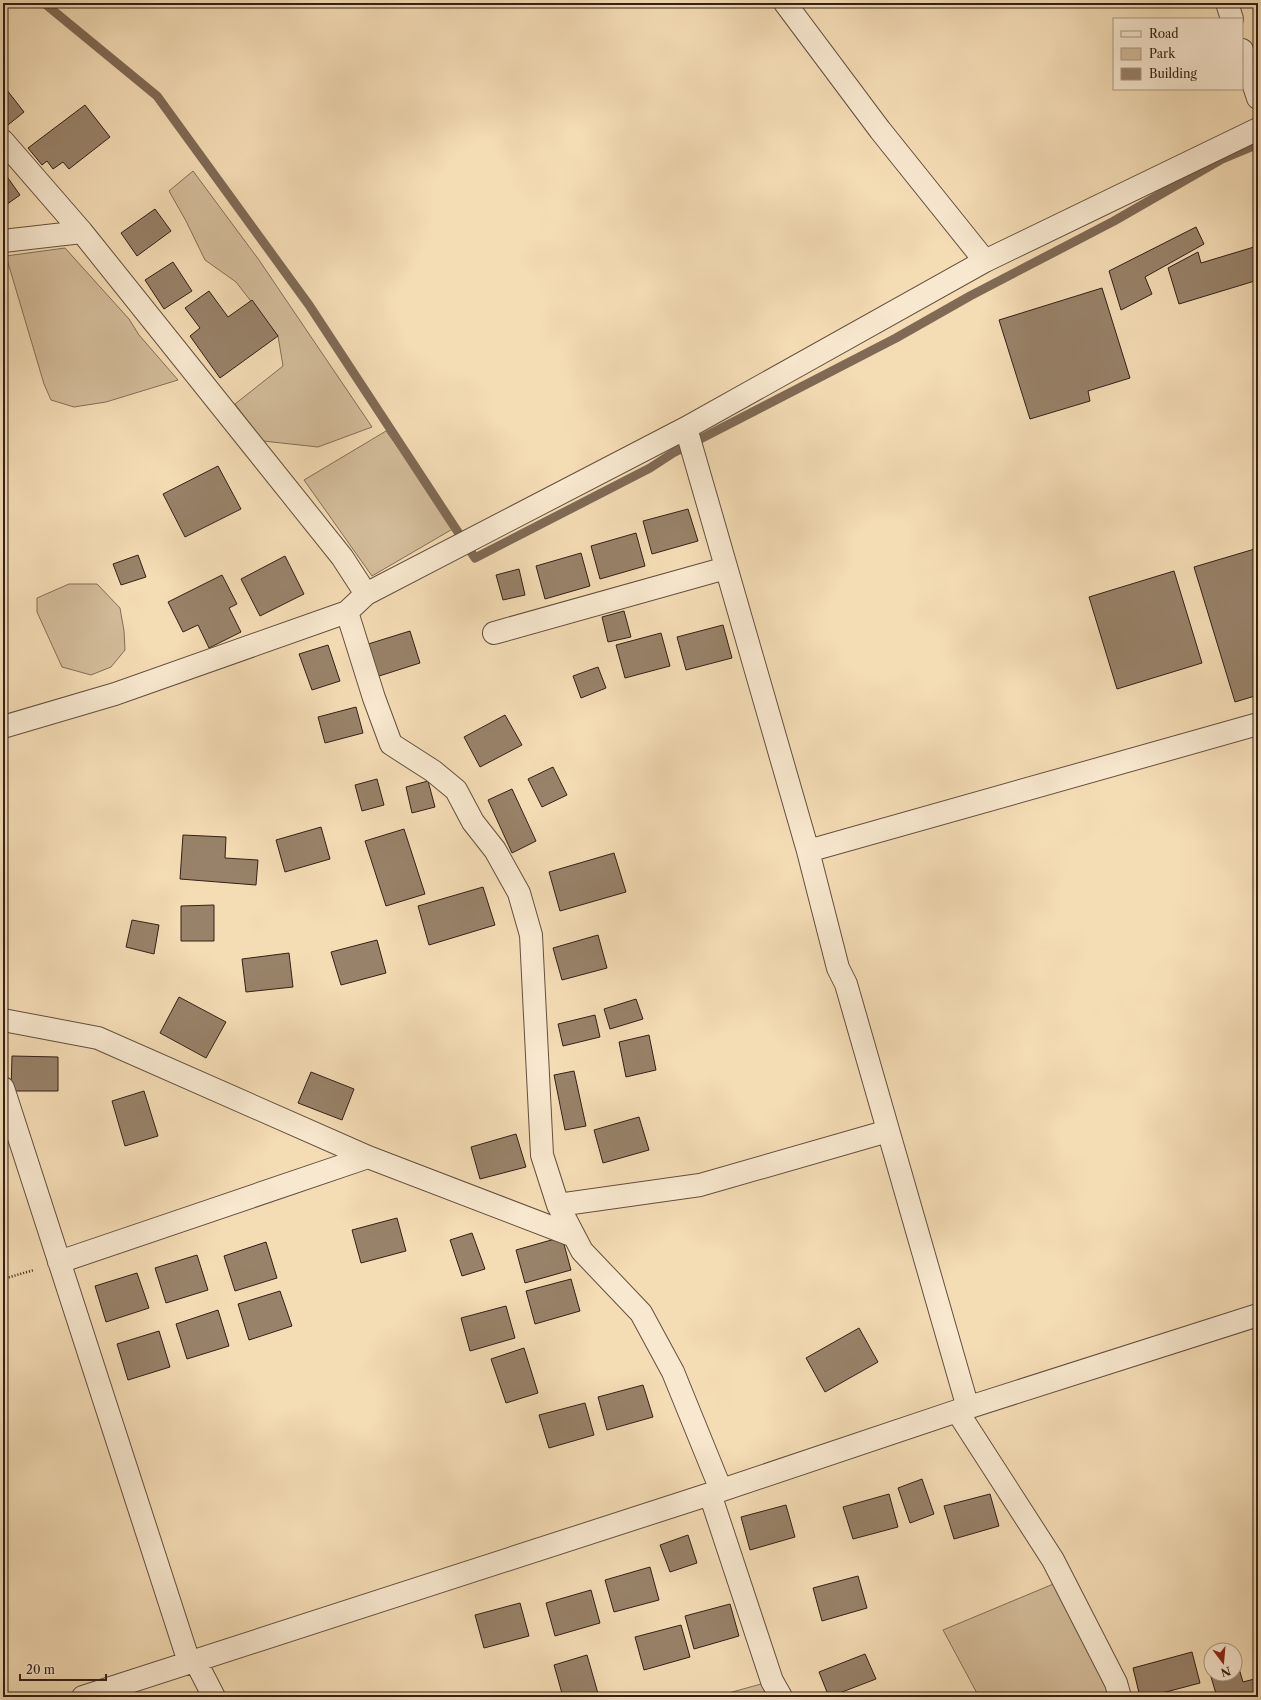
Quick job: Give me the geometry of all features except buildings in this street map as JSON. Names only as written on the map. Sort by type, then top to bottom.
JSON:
[{"type":"street","points":[[785,3],[880,130],[985,261]]},
{"type":"street","points":[[1226,3],[1232,18]]},
{"type":"street","points":[[1243,53],[1258,98]]},
{"type":"street","points":[[3,727],[115,694],[347,612],[366,594],[476,537],[689,439],[985,261],[1258,129]]},
{"type":"street","points":[[3,141],[82,232],[342,557],[366,594]]},
{"type":"street","points":[[3,241],[82,232]]},
{"type":"street","points":[[689,439],[808,851],[838,968],[846,984],[888,1131],[962,1410],[1053,1560],[1116,1683],[1120,1697]]},
{"type":"street","points":[[494,633],[726,568]]},
{"type":"street","points":[[347,612],[374,698],[391,744],[433,770],[456,790],[473,822],[495,850],[519,893],[531,935],[542,1155],[558,1206],[582,1251],[641,1313],[673,1372],[715,1492],[772,1681],[781,1697]]},
{"type":"street","points":[[808,851],[1258,724]]},
{"type":"street","points":[[3,1020],[98,1038],[368,1157],[574,1236]]},
{"type":"street","points":[[3,1088],[192,1661],[214,1697]]},
{"type":"street","points":[[558,1206],[700,1185],[888,1131]]},
{"type":"street","points":[[60,1262],[368,1157]]},
{"type":"street","points":[[83,1697],[1258,1315]]},
{"type":"path","points":[[3,1280],[60,1262]]},
{"type":"green space","points":[[193,171],[259,260],[372,427],[318,447],[263,441],[235,404],[283,366],[278,336],[236,282],[205,260],[169,191]]},
{"type":"green space","points":[[65,248],[129,319],[139,335],[178,380],[106,402],[74,407],[51,400],[44,384],[6,256]]},
{"type":"green space","points":[[386,431],[456,527],[372,576],[304,480]]},
{"type":"green space","points":[[69,584],[97,584],[120,608],[124,631],[125,650],[111,667],[91,675],[62,667],[37,612],[37,598]]},
{"type":"green space","points":[[1063,1580],[1115,1697],[979,1697],[943,1630]]},
{"type":"green space","points":[[772,1681],[781,1697],[714,1697]]},
{"type":"waterway","points":[[44,3],[157,96],[309,305],[475,558],[650,468],[673,453],[896,338],[970,296],[1114,221],[1222,159],[1258,144]]}]
